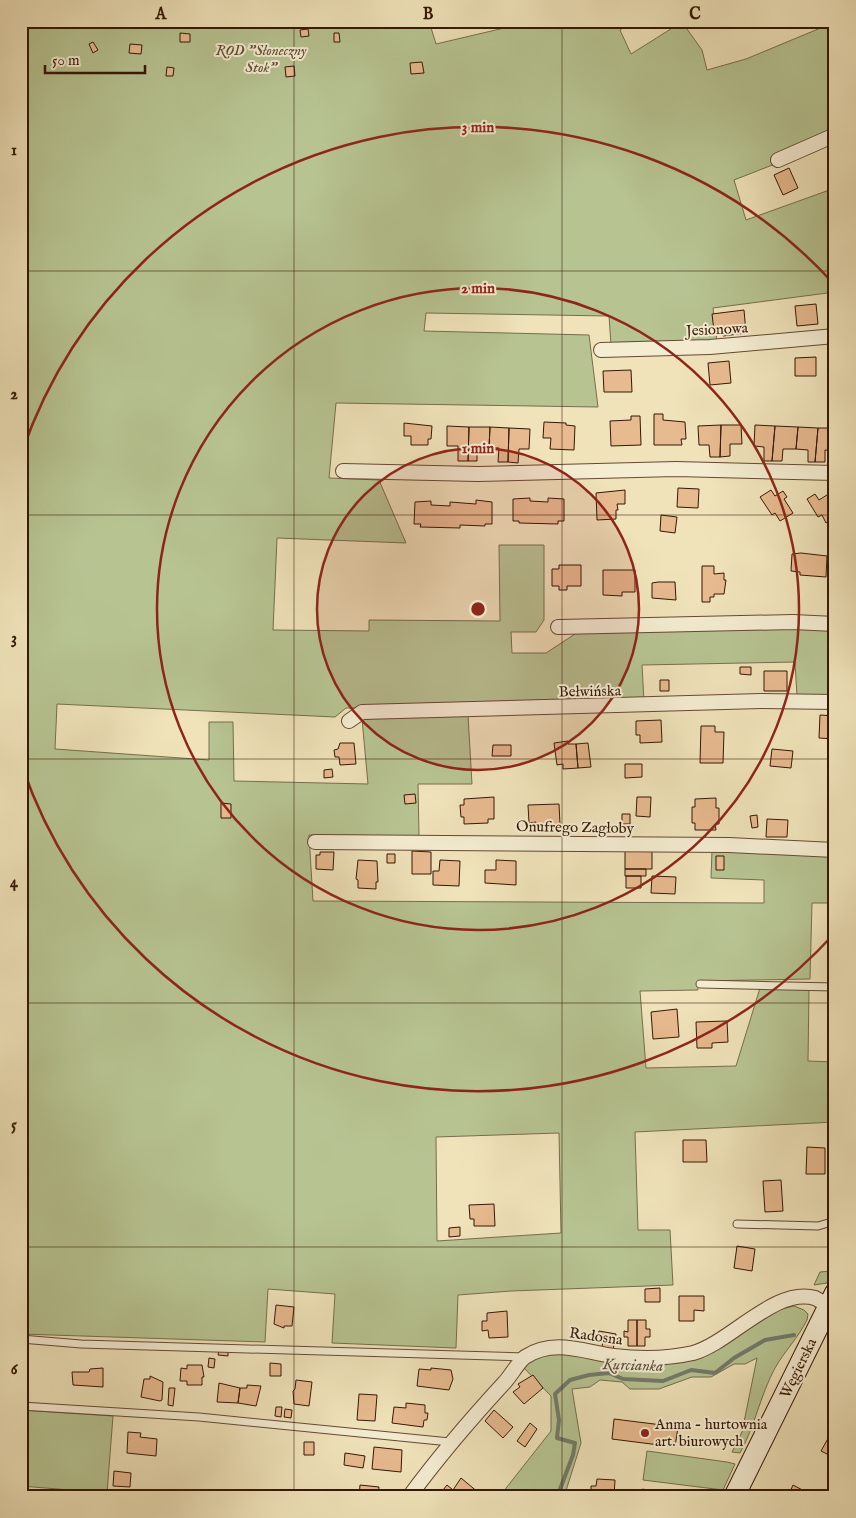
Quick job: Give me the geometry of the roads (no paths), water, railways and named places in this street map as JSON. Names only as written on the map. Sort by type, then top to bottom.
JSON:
[{"type":"main road","name":"Węgierska","points":[[734,1497],[832,1299]]},
{"type":"street","points":[[778,160],[835,136]]},
{"type":"street","name":"Jesionowa","points":[[601,350],[710,347],[835,336]]},
{"type":"street","points":[[343,471],[478,474],[676,469],[835,474]]},
{"type":"street","points":[[558,627],[765,622],[835,624]]},
{"type":"street","name":"Bełwińska","points":[[349,720],[362,712],[761,701],[835,702]]},
{"type":"street","name":"Onufrego Zagłoby","points":[[314,842],[720,845],[835,850]]},
{"type":"street","name":"Radosna","points":[[524,1357],[563,1346],[619,1356],[674,1356],[706,1349],[761,1313],[784,1301],[795,1298],[832,1299]]},
{"type":"street","points":[[409,1497],[450,1442],[505,1383],[524,1357]]},
{"type":"lane","points":[[700,984],[835,987]]},
{"type":"lane","points":[[737,1224],[818,1226],[835,1220]]},
{"type":"lane","points":[[21,1339],[81,1344],[524,1357]]},
{"type":"lane","points":[[21,1406],[209,1418],[450,1442]]},
{"type":"waterway","name":"Kurcianka","points":[[557,1497],[573,1455],[575,1443],[557,1438],[559,1420],[555,1394],[570,1380],[589,1375],[609,1373],[623,1379],[663,1381],[691,1370],[715,1373],[734,1358],[765,1340],[794,1335]]},
{"type":"waterway","name":"Kurcianka","points":[[829,1348],[835,1351]]},
{"type":"place","name":"Anma - hurtownia art. biurowych","points":[[645,1433]]},
{"type":"park label","name":"ROD \"Słoneczny Stok\"","points":[[261,58]]}]
